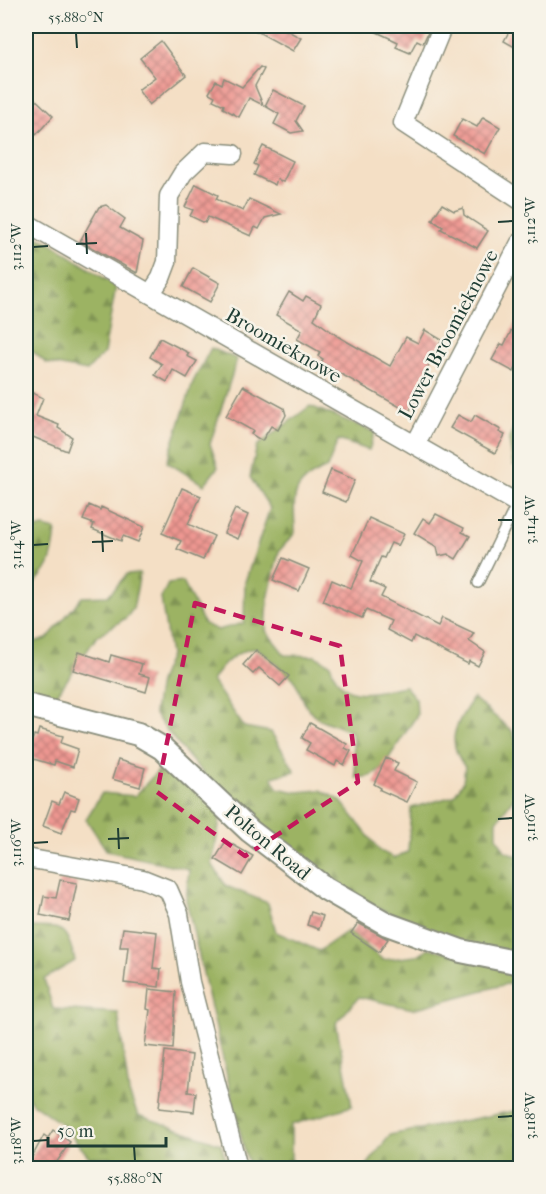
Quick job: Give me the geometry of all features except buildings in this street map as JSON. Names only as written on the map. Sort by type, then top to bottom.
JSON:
[{"type":"street","points":[[441,30],[403,123],[520,200]]},
{"type":"street","points":[[151,293],[161,278],[167,262],[169,196],[183,173],[205,152],[233,154]]},
{"type":"street","name":"Broomieknowe","points":[[26,224],[519,504]]},
{"type":"street","name":"Lower Broomieknowe","points":[[415,445],[520,243]]},
{"type":"street","name":"Polton Road","points":[[26,705],[138,734],[162,748],[250,831],[326,889],[387,924],[461,951],[520,963]]},
{"type":"street","points":[[26,858],[143,879],[168,889],[179,914],[190,982],[238,1168]]},
{"type":"lane","points":[[478,583],[519,504]]},
{"type":"highlighted area","points":[[195,603],[340,646],[358,782],[245,856],[157,792]]},
{"type":"green space","points":[[26,233],[49,242],[116,286],[104,353],[87,371],[46,363],[29,348],[33,308],[30,279],[26,276]]},
{"type":"green space","points":[[211,348],[237,359],[210,444],[218,467],[204,485],[167,462],[193,382]]},
{"type":"green space","points":[[310,406],[375,432],[369,450],[338,440],[327,468],[306,480],[296,493],[295,533],[279,551],[268,599],[266,631],[285,655],[315,656],[330,664],[342,686],[350,691],[360,693],[405,686],[416,699],[417,715],[383,767],[371,776],[356,778],[352,732],[317,718],[306,706],[294,679],[257,648],[250,649],[231,659],[212,681],[244,727],[271,732],[295,771],[272,777],[277,788],[297,792],[321,790],[340,800],[380,851],[394,858],[408,852],[411,808],[454,796],[463,782],[465,767],[455,748],[454,740],[458,724],[473,698],[512,731],[520,751],[520,789],[497,821],[497,837],[505,851],[520,857],[520,956],[480,950],[433,933],[387,912],[298,857],[257,825],[219,790],[154,713],[159,682],[170,655],[161,598],[168,584],[183,582],[204,624],[218,630],[244,623],[245,582],[270,508],[250,477],[257,446]]},
{"type":"green space","points":[[520,412],[520,466],[513,465],[509,439]]},
{"type":"green space","points":[[43,527],[56,530],[52,557],[45,571],[26,590],[26,537],[30,531]]},
{"type":"green space","points":[[140,573],[133,609],[126,618],[97,636],[54,699],[26,693],[26,644],[47,639],[82,597],[108,596],[127,574]]},
{"type":"green space","points":[[163,765],[221,814],[212,864],[226,886],[268,903],[276,932],[319,951],[348,931],[383,960],[416,956],[429,948],[520,969],[520,984],[514,982],[413,1009],[359,997],[336,1023],[352,1106],[291,1125],[291,1168],[251,1168],[245,1153],[186,900],[189,869],[107,851],[86,819],[102,793],[135,796]]},
{"type":"green space","points":[[26,927],[47,927],[60,930],[65,934],[72,949],[75,961],[44,979],[53,1009],[118,1013],[129,1093],[138,1115],[221,1144],[228,1168],[138,1168],[109,1157],[89,1157],[63,1125],[32,1103],[26,1094]]},
{"type":"green space","points":[[520,1110],[520,1168],[365,1168],[390,1135]]}]
